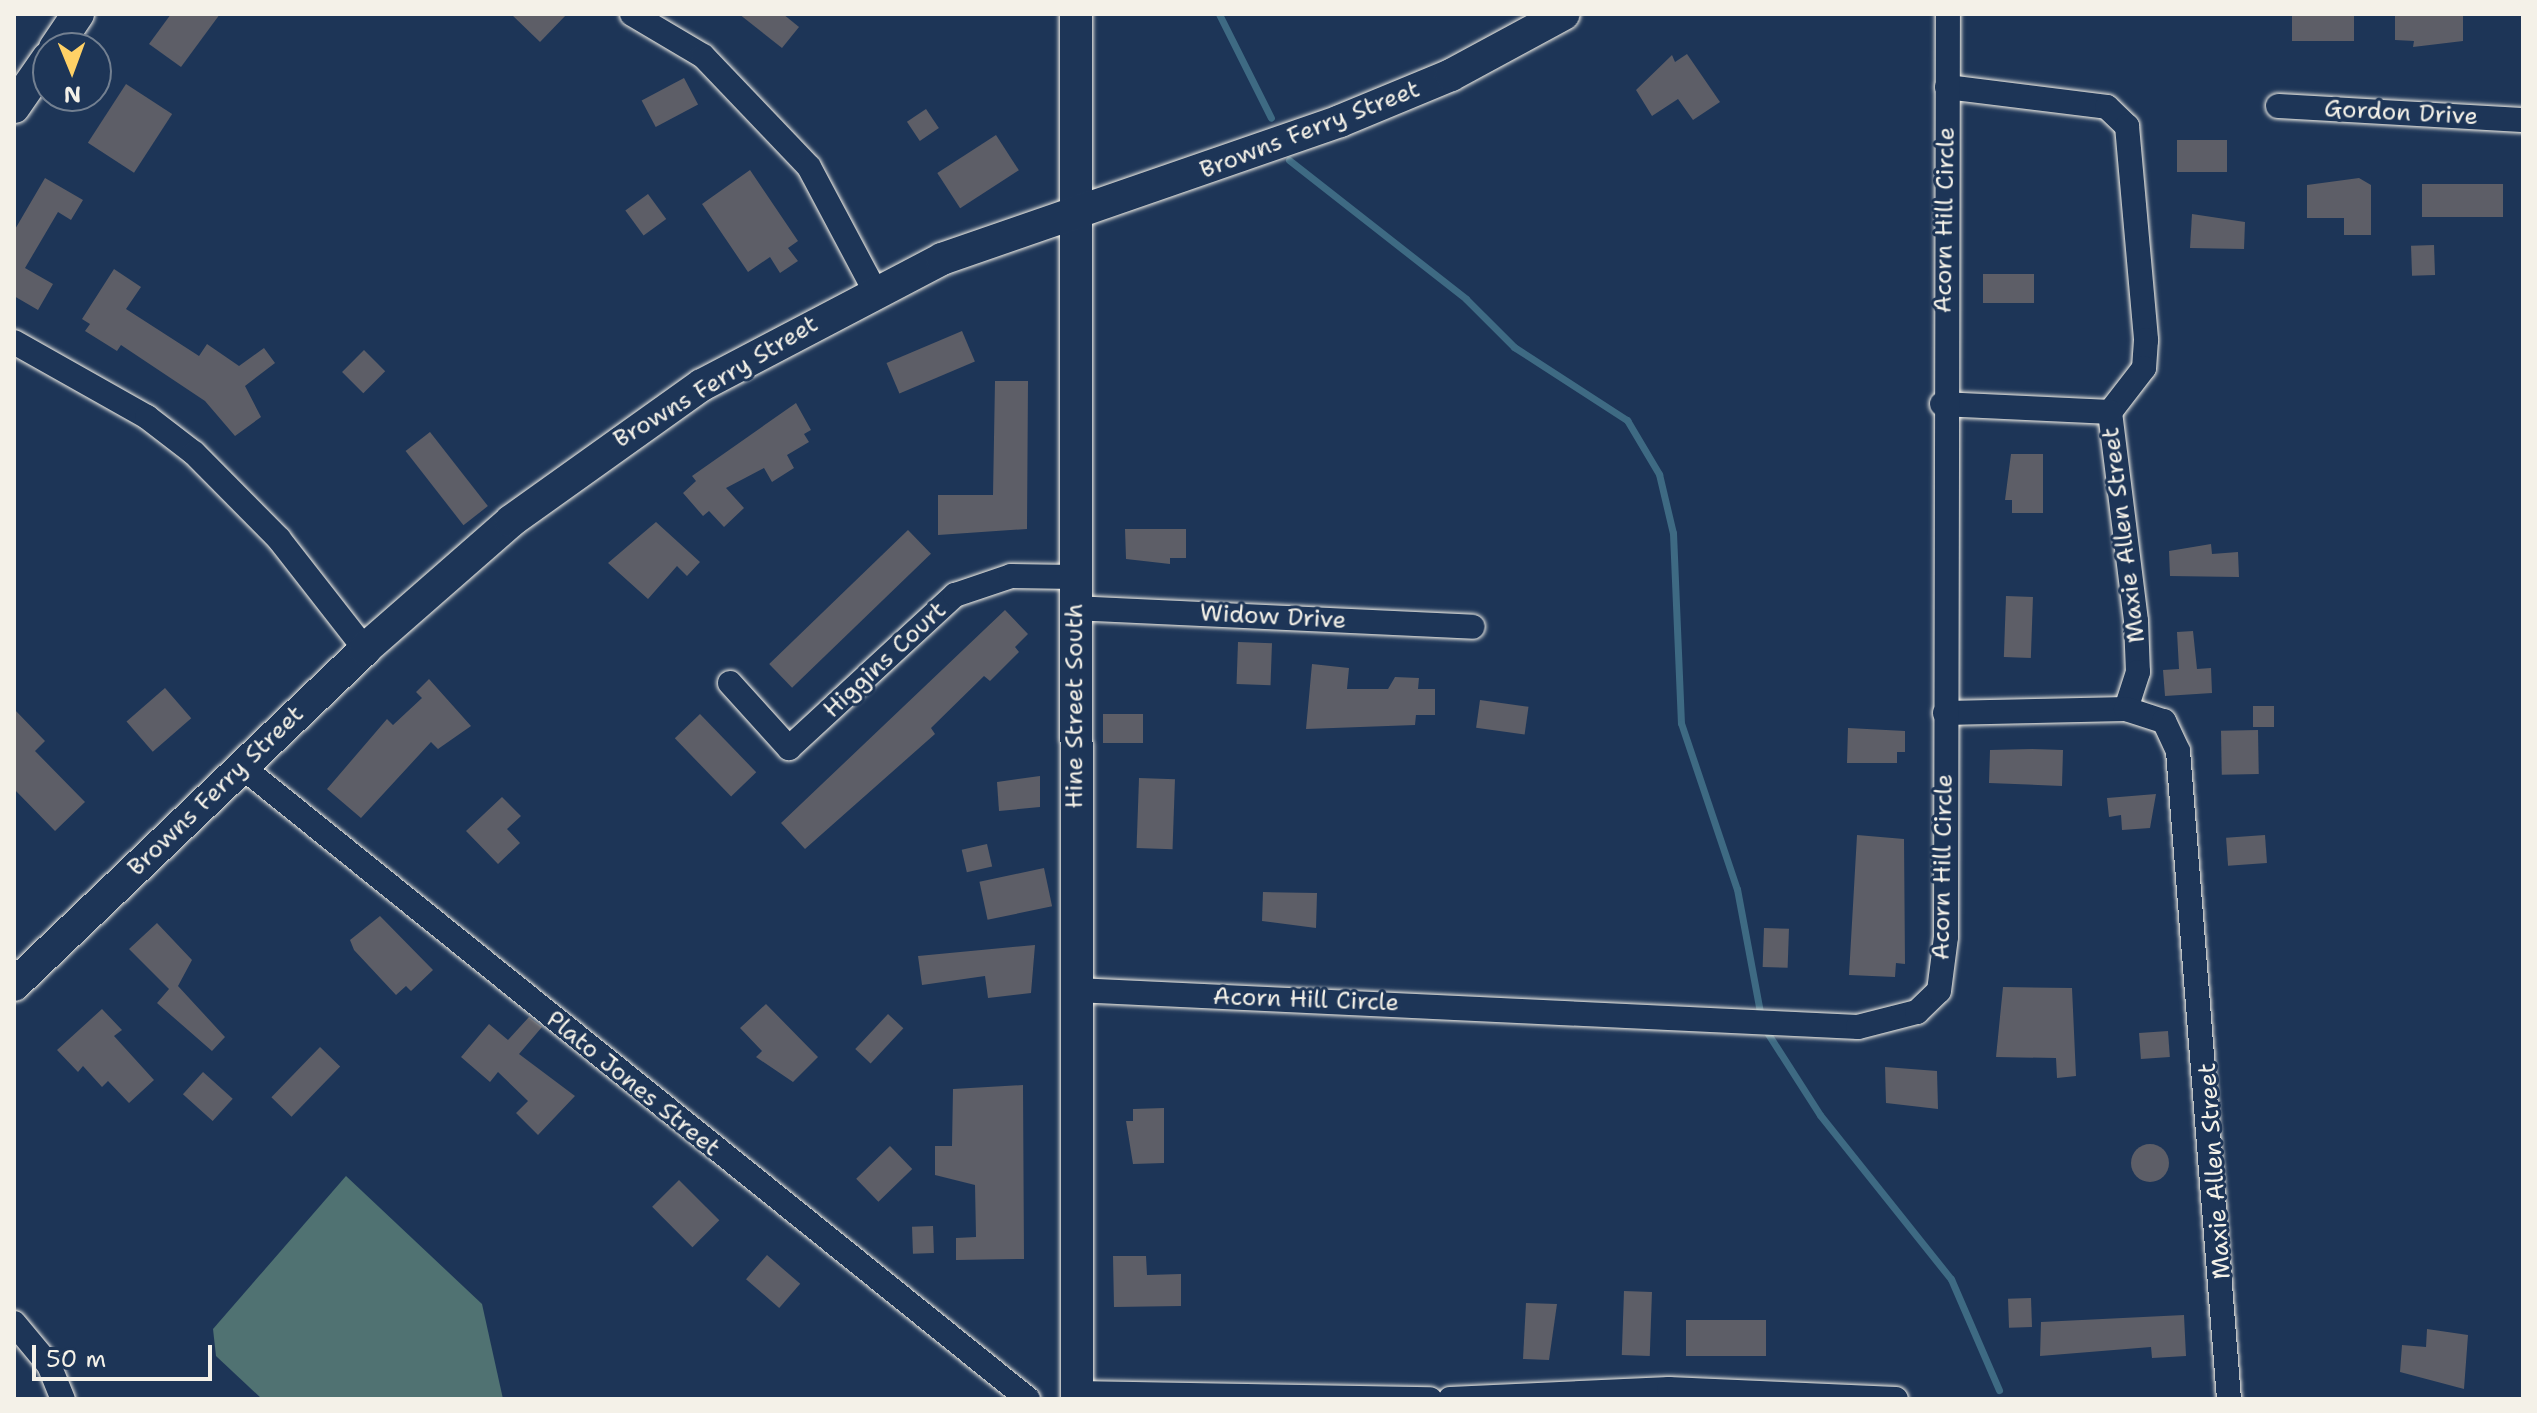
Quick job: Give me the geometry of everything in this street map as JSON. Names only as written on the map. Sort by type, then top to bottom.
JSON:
[{"type":"street","points":[[66,32],[78,14]]},
{"type":"street","points":[[632,14],[703,56],[809,167],[874,289]]},
{"type":"street","name":"Hine Street South","points":[[1076,14],[1074,592],[1077,1396]]},
{"type":"street","name":"Browns Ferry Street","points":[[14,985],[365,649],[603,450],[874,289],[1340,121],[1451,75],[1564,14]]},
{"type":"street","name":"Acorn Hill Circle","points":[[1076,990],[1858,1027],[1889,1022],[1917,1012],[1939,991],[1946,937],[1942,404],[1948,14]]},
{"type":"street","points":[[14,107],[32,81]]},
{"type":"street","name":"Maxie Allen Street","points":[[1947,87],[2107,107],[2127,126],[2146,340],[2144,368],[2110,412],[2136,621],[2138,672],[2126,709],[2164,721],[2184,782],[2229,1399]]},
{"type":"street","name":"Gordon Drive","points":[[2278,106],[2523,120]]},
{"type":"street","points":[[14,342],[147,417],[194,453],[279,539],[365,649]]},
{"type":"street","points":[[1942,404],[2110,412]]},
{"type":"street","name":"Higgins Court","points":[[730,683],[789,748],[955,595],[1011,576],[1074,592]]},
{"type":"street","name":"Widow Drive","points":[[1074,592],[1473,627]]},
{"type":"street","points":[[1945,713],[2126,709]]},
{"type":"street","name":"Plato Jones Street","points":[[241,766],[1028,1399]]},
{"type":"street","points":[[14,1323],[49,1365],[63,1399]]},
{"type":"street","points":[[1450,1399],[1669,1389],[1896,1399]]},
{"type":"street","points":[[1077,1396],[1430,1399]]},
{"type":"green space","points":[[346,1176],[482,1304],[503,1399],[262,1399],[216,1356],[213,1329]]},
{"type":"building","points":[[171,14],[220,14],[181,67],[149,44]]},
{"type":"building","points":[[511,14],[567,14],[540,42]]},
{"type":"building","points":[[739,14],[783,14],[799,27],[782,48]]},
{"type":"building","points":[[2292,14],[2354,14],[2354,41],[2292,41]]},
{"type":"building","points":[[2395,14],[2463,14],[2463,41],[2413,47],[2414,41],[2395,40]]},
{"type":"building","points":[[1687,54],[1720,102],[1693,120],[1678,99],[1652,116],[1636,90],[1672,55],[1675,62]]},
{"type":"building","points":[[684,78],[698,104],[656,127],[642,101]]},
{"type":"building","points":[[126,84],[172,114],[134,173],[88,143],[108,112],[112,112],[112,106]]},
{"type":"building","points":[[926,109],[939,128],[920,141],[907,122]]},
{"type":"building","points":[[996,135],[1019,170],[960,208],[937,173]]},
{"type":"building","points":[[2177,140],[2227,140],[2227,172],[2177,172]]},
{"type":"building","points":[[750,170],[798,241],[788,248],[798,261],[780,273],[770,257],[748,272],[702,204]]},
{"type":"building","points":[[45,178],[83,200],[71,220],[58,212],[25,268],[53,284],[38,310],[14,296],[14,231]]},
{"type":"building","points":[[2359,178],[2371,185],[2371,235],[2344,235],[2344,218],[2307,218],[2307,185]]},
{"type":"building","points":[[2422,184],[2503,184],[2503,217],[2422,217]]},
{"type":"building","points":[[648,194],[666,219],[644,236],[625,210]]},
{"type":"building","points":[[2192,214],[2245,222],[2244,249],[2190,248]]},
{"type":"building","points":[[2434,245],[2435,275],[2412,276],[2411,246]]},
{"type":"building","points":[[114,269],[141,287],[126,309],[199,356],[207,344],[239,366],[264,348],[275,363],[245,386],[261,417],[235,436],[205,401],[121,345],[117,351],[85,331],[90,324],[82,319]]},
{"type":"building","points":[[1983,274],[2034,274],[2034,303],[1983,303]]},
{"type":"building","points":[[962,331],[975,361],[899,393],[887,363]]},
{"type":"building","points":[[364,350],[385,371],[363,393],[342,372]]},
{"type":"building","points":[[995,381],[1028,381],[1027,529],[938,535],[938,495],[993,495]]},
{"type":"building","points":[[796,403],[811,430],[804,434],[809,442],[787,455],[794,468],[772,482],[764,468],[726,488],[744,508],[724,527],[709,511],[703,516],[683,493],[696,481],[692,476]]},
{"type":"building","points":[[430,432],[488,506],[463,525],[406,451]]},
{"type":"building","points":[[2011,454],[2043,454],[2043,513],[2012,513],[2012,500],[2005,500]]},
{"type":"building","points":[[656,522],[700,562],[687,576],[677,566],[648,599],[608,563]]},
{"type":"building","points":[[1125,529],[1186,529],[1186,558],[1170,558],[1170,564],[1126,559]]},
{"type":"building","points":[[908,530],[931,554],[792,688],[769,664]]},
{"type":"building","points":[[2211,544],[2212,554],[2238,552],[2239,577],[2170,576],[2169,551]]},
{"type":"building","points":[[2006,596],[2033,597],[2031,658],[2004,657]]},
{"type":"building","points":[[1005,610],[1028,634],[1015,647],[1019,652],[990,681],[984,676],[931,728],[935,734],[805,849],[781,823]]},
{"type":"building","points":[[2193,631],[2197,669],[2211,668],[2212,693],[2165,696],[2163,670],[2179,669],[2177,632]]},
{"type":"building","points":[[1238,642],[1272,643],[1271,685],[1237,684]]},
{"type":"building","points":[[1312,664],[1349,668],[1347,689],[1388,689],[1395,677],[1419,678],[1418,689],[1435,689],[1435,715],[1416,715],[1415,725],[1306,729]]},
{"type":"building","points":[[429,679],[471,726],[438,749],[431,742],[361,818],[327,789],[387,719],[393,725],[422,698],[416,692]]},
{"type":"building","points":[[165,688],[191,718],[153,752],[127,721]]},
{"type":"building","points":[[1480,700],[1529,707],[1525,735],[1476,728]]},
{"type":"building","points":[[2253,706],[2274,706],[2274,727],[2253,727]]},
{"type":"building","points":[[14,709],[45,741],[35,751],[85,802],[55,831],[14,789]]},
{"type":"building","points":[[700,714],[756,772],[731,797],[675,738]]},
{"type":"building","points":[[1103,714],[1143,714],[1143,743],[1103,743]]},
{"type":"building","points":[[1848,728],[1905,731],[1905,752],[1897,752],[1897,763],[1847,763]]},
{"type":"building","points":[[2258,730],[2259,774],[2222,775],[2221,731]]},
{"type":"building","points":[[1990,750],[2063,750],[2062,786],[1989,783]]},
{"type":"building","points":[[1040,776],[1040,807],[999,811],[997,782]]},
{"type":"building","points":[[1139,778],[1175,779],[1173,849],[1137,848]]},
{"type":"building","points":[[2156,794],[2150,828],[2122,830],[2121,815],[2109,817],[2107,798]]},
{"type":"building","points":[[502,797],[521,816],[507,829],[520,843],[498,864],[466,831]]},
{"type":"building","points":[[1857,835],[1904,839],[1905,964],[1896,963],[1895,977],[1849,975]]},
{"type":"building","points":[[2265,835],[2267,863],[2228,866],[2226,838]]},
{"type":"building","points":[[987,844],[992,866],[967,872],[962,850]]},
{"type":"building","points":[[1044,868],[1052,906],[988,920],[979,882]]},
{"type":"building","points":[[1263,892],[1317,893],[1316,928],[1262,921]]},
{"type":"building","points":[[380,916],[433,970],[411,991],[406,986],[396,995],[354,950],[350,940]]},
{"type":"building","points":[[157,923],[192,960],[178,986],[225,1037],[212,1051],[157,1003],[169,989],[129,949]]},
{"type":"building","points":[[1764,928],[1789,929],[1788,968],[1763,967]]},
{"type":"building","points":[[1035,945],[1031,993],[988,998],[985,976],[922,985],[918,956]]},
{"type":"building","points":[[2003,987],[2072,988],[2076,1076],[2057,1078],[2056,1058],[1996,1057]]},
{"type":"building","points":[[766,1004],[818,1057],[793,1082],[756,1057],[762,1051],[740,1028]]},
{"type":"building","points":[[102,1009],[122,1030],[114,1036],[154,1080],[129,1103],[108,1081],[102,1087],[83,1066],[78,1072],[57,1050]]},
{"type":"building","points":[[888,1014],[903,1028],[871,1063],[855,1049]]},
{"type":"building","points":[[529,1017],[542,1027],[519,1054],[575,1096],[538,1135],[516,1113],[528,1101],[498,1072],[490,1082],[461,1057],[489,1024],[508,1040]]},
{"type":"building","points":[[2168,1031],[2170,1057],[2141,1059],[2139,1033]]},
{"type":"building","points":[[320,1047],[340,1066],[292,1117],[271,1097]]},
{"type":"building","points":[[1885,1067],[1937,1071],[1938,1109],[1886,1103]]},
{"type":"building","points":[[203,1072],[233,1099],[213,1121],[183,1094]]},
{"type":"building","points":[[1023,1085],[1024,1259],[956,1260],[956,1238],[976,1237],[975,1185],[935,1175],[935,1146],[952,1146],[953,1089]]},
{"type":"building","points":[[1164,1108],[1164,1163],[1133,1164],[1126,1121],[1133,1121],[1133,1109]]},
{"type":"building","points":[[2150,1144],[2163,1150],[2169,1163],[2163,1176],[2150,1182],[2137,1176],[2131,1163],[2137,1150]]},
{"type":"building","points":[[890,1146],[912,1169],[878,1202],[856,1179]]},
{"type":"building","points":[[679,1180],[719,1220],[692,1247],[652,1207]]},
{"type":"building","points":[[933,1226],[934,1253],[913,1254],[912,1227]]},
{"type":"building","points":[[767,1255],[800,1284],[779,1308],[746,1279]]},
{"type":"building","points":[[1113,1256],[1146,1256],[1147,1275],[1181,1274],[1181,1306],[1114,1307]]},
{"type":"building","points":[[1624,1291],[1652,1292],[1650,1356],[1622,1355]]},
{"type":"building","points":[[2031,1298],[2032,1327],[2009,1328],[2008,1299]]},
{"type":"building","points":[[1526,1303],[1557,1304],[1549,1360],[1523,1359]]},
{"type":"building","points":[[2184,1315],[2186,1356],[2152,1358],[2151,1347],[2040,1356],[2041,1322]]},
{"type":"building","points":[[1686,1320],[1766,1320],[1766,1356],[1686,1356]]},
{"type":"building","points":[[2427,1329],[2468,1335],[2464,1389],[2400,1372],[2402,1345],[2426,1347]]},
{"type":"waterway","points":[[1219,14],[1271,118]]},
{"type":"waterway","points":[[1289,160],[1466,299],[1514,347],[1627,420],[1659,474],[1673,533],[1681,723],[1737,889],[1761,1017]]},
{"type":"waterway","points":[[1765,1029],[1820,1115],[1951,1279],[1999,1390]]}]
